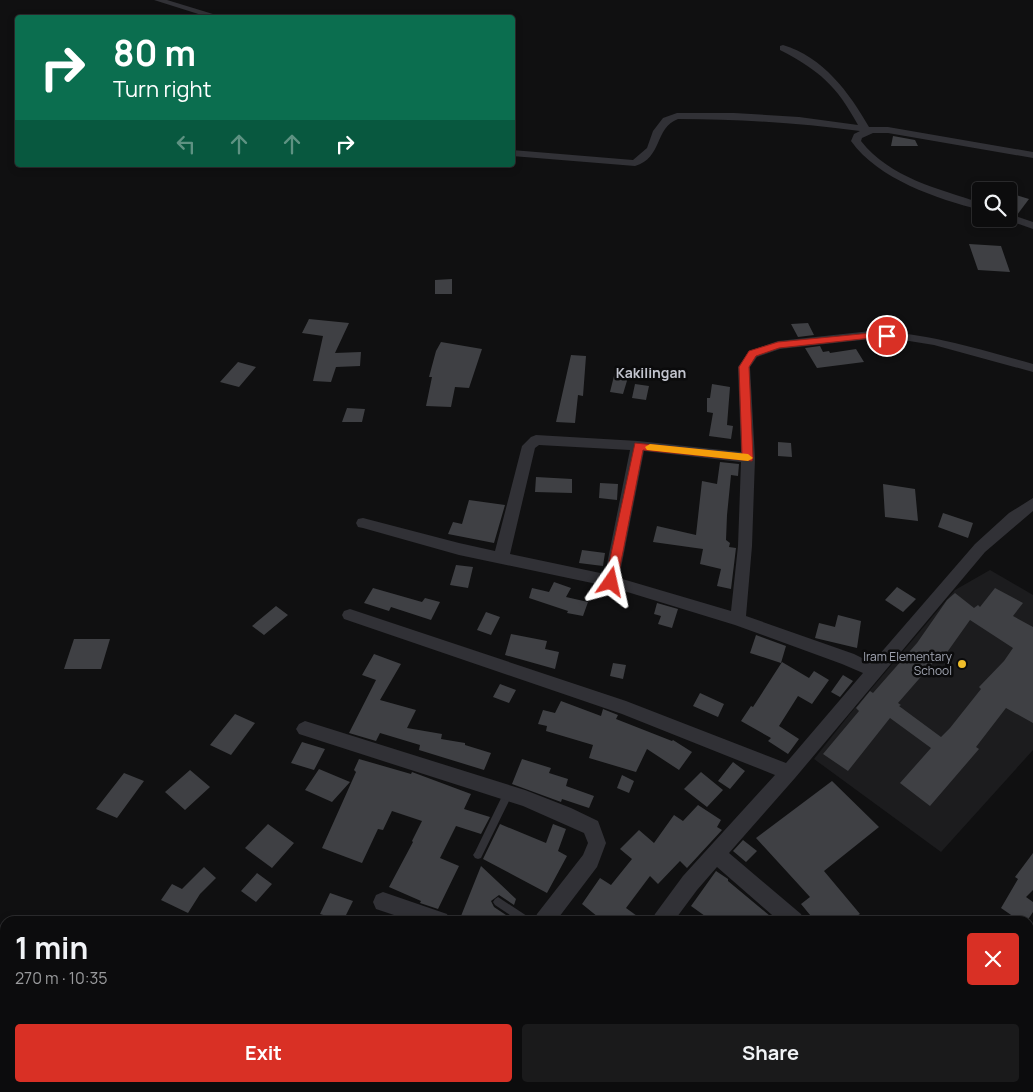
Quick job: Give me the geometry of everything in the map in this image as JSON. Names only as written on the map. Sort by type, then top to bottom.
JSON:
[{"type":"street","points":[[158,0],[211,15]]},
{"type":"street","points":[[784,48],[810,62],[831,77],[848,97],[869,130]]},
{"type":"street","points":[[515,153],[635,163],[652,149],[658,131],[666,120],[677,116],[734,116],[799,120],[869,130],[888,130],[1033,155]]},
{"type":"street","points":[[869,130],[860,134],[856,141],[869,157],[910,181],[972,204]]},
{"type":"street","points":[[1017,220],[1033,226]]},
{"type":"street","points":[[738,620],[745,546],[748,458],[744,367],[752,354],[778,345],[871,336],[903,336],[935,341],[1033,368]]},
{"type":"street","points":[[501,558],[531,444],[539,440],[638,446],[748,458]]},
{"type":"street","points":[[611,582],[638,446]]},
{"type":"street","points":[[666,916],[690,883],[789,772],[980,548],[1014,517],[1033,503]]},
{"type":"street","points":[[363,523],[458,549],[611,582],[738,620],[848,659],[874,671]]},
{"type":"street","points":[[350,615],[626,708],[789,772]]},
{"type":"street","points":[[305,729],[508,793],[565,814],[591,827],[597,843],[590,861],[548,916]]},
{"type":"street","points":[[716,854],[788,916]]},
{"type":"street","points":[[383,902],[425,916]]},
{"type":"lane","points":[[478,855],[508,793]]},
{"type":"lane","points":[[498,902],[519,916]]},
{"type":"shaded area","name":"Iram Elementary School","points":[[990,570],[1033,595],[1033,750],[941,852],[814,759],[955,590]]},
{"type":"building","points":[[893,136],[915,140],[918,146],[891,146]]},
{"type":"building","points":[[1017,195],[1029,199],[1017,215]]},
{"type":"building","points":[[969,244],[1001,246],[1010,272],[978,270]]},
{"type":"building","points":[[452,279],[452,294],[435,294],[435,280]]},
{"type":"building","points":[[309,319],[349,323],[335,353],[361,352],[360,366],[336,367],[331,382],[313,381],[323,336],[302,333]]},
{"type":"building","points":[[808,323],[814,335],[798,337],[791,324]]},
{"type":"building","points":[[441,342],[482,349],[469,388],[455,387],[451,407],[426,406],[432,377],[429,377],[436,351]]},
{"type":"building","points":[[820,346],[823,352],[829,351],[830,353],[856,349],[864,362],[817,368],[805,348]]},
{"type":"building","points":[[571,355],[586,356],[583,396],[578,395],[575,423],[556,422]]},
{"type":"building","points":[[238,362],[256,367],[239,387],[220,382]]},
{"type":"building","points":[[615,372],[629,374],[623,394],[610,392]]},
{"type":"building","points":[[635,384],[649,386],[646,400],[632,398]]},
{"type":"building","points":[[712,384],[730,387],[727,425],[733,426],[731,439],[709,436],[713,413],[707,412],[707,398],[710,398]]},
{"type":"building","points":[[347,408],[365,409],[362,422],[342,422]]},
{"type":"building","points":[[778,442],[791,443],[792,457],[778,456]]},
{"type":"building","points":[[720,462],[739,464],[738,476],[731,475],[727,515],[726,540],[730,543],[729,547],[736,548],[731,589],[717,586],[721,569],[700,564],[703,549],[653,542],[657,526],[696,535],[702,481],[717,484]]},
{"type":"building","points":[[536,477],[572,479],[572,493],[535,492]]},
{"type":"building","points":[[600,483],[618,484],[617,500],[599,498]]},
{"type":"building","points":[[883,484],[915,489],[918,521],[885,517]]},
{"type":"building","points":[[469,500],[505,505],[494,543],[448,534],[453,522],[462,524]]},
{"type":"building","points":[[943,513],[973,523],[968,538],[938,527]]},
{"type":"building","points":[[582,550],[605,553],[603,566],[579,563]]},
{"type":"building","points":[[456,565],[473,567],[468,588],[450,585]]},
{"type":"building","points":[[554,582],[571,588],[566,597],[588,602],[583,616],[567,613],[568,611],[529,598],[532,588],[549,592]]},
{"type":"building","points":[[897,587],[916,599],[903,612],[885,600]]},
{"type":"building","points":[[373,588],[422,602],[425,598],[440,602],[431,620],[391,607],[389,611],[364,603]]},
{"type":"building","points":[[995,588],[1023,603],[1013,616],[1033,627],[1033,723],[1006,708],[976,747],[979,749],[930,806],[900,783],[931,748],[890,718],[848,771],[823,754],[859,711],[856,708],[870,691],[873,693],[917,643],[947,600],[955,593],[974,608],[978,605],[980,607]],"holes":[[[970,620],[1013,648],[1004,661],[979,687],[981,689],[941,737],[899,706],[901,705],[898,703],[939,656],[943,658]]]},
{"type":"building","points":[[657,603],[678,609],[672,628],[658,624],[661,616],[654,614]]},
{"type":"building","points":[[276,606],[288,615],[264,635],[252,626]]},
{"type":"building","points":[[486,612],[500,617],[491,635],[477,630]]},
{"type":"building","points":[[838,615],[861,621],[857,648],[815,638],[819,623],[835,627]]},
{"type":"building","points":[[511,634],[547,641],[545,649],[559,652],[555,669],[505,655]]},
{"type":"building","points":[[756,635],[786,646],[781,663],[750,653]]},
{"type":"building","points":[[74,639],[110,639],[101,669],[64,669]]},
{"type":"building","points":[[374,654],[401,664],[380,700],[416,710],[407,728],[442,734],[441,739],[465,743],[465,745],[491,753],[484,770],[419,750],[420,745],[380,733],[376,741],[349,733],[376,680],[362,675]]},
{"type":"building","points":[[782,662],[809,678],[814,671],[829,680],[812,704],[798,696],[779,726],[799,739],[788,754],[768,741],[771,738],[741,721],[751,706],[753,707]]},
{"type":"building","points":[[613,663],[626,665],[623,679],[610,676]]},
{"type":"building","points":[[843,675],[853,681],[840,697],[831,692]]},
{"type":"building","points":[[500,684],[516,690],[509,703],[493,697]]},
{"type":"building","points":[[700,693],[724,704],[718,717],[693,706]]},
{"type":"building","points":[[561,701],[601,716],[603,709],[618,715],[616,719],[673,740],[692,752],[679,770],[647,749],[636,772],[589,758],[593,745],[546,731],[547,726],[538,724],[543,710],[555,713]]},
{"type":"building","points":[[235,714],[255,723],[231,755],[210,745]]},
{"type":"building","points":[[302,742],[325,749],[314,770],[291,763]]},
{"type":"building","points":[[359,759],[411,774],[412,772],[471,794],[464,809],[490,817],[481,834],[456,826],[440,858],[459,866],[438,909],[420,903],[421,901],[389,887],[422,821],[392,811],[383,830],[378,829],[362,863],[322,848],[356,772],[354,770]]},
{"type":"building","points":[[522,759],[551,768],[549,773],[568,779],[566,786],[594,796],[589,808],[562,799],[561,802],[512,784]]},
{"type":"building","points":[[733,762],[745,771],[730,789],[718,781]]},
{"type":"building","points":[[319,769],[350,782],[332,802],[305,790]]},
{"type":"building","points":[[190,770],[210,787],[185,810],[165,792]]},
{"type":"building","points":[[701,772],[723,790],[707,807],[684,789]]},
{"type":"building","points":[[124,773],[144,781],[117,818],[96,809]]},
{"type":"building","points":[[622,775],[634,781],[629,793],[617,788]]},
{"type":"building","points":[[832,781],[879,827],[824,871],[860,914],[857,916],[811,916],[801,904],[810,897],[756,838]]},
{"type":"building","points":[[698,805],[721,820],[717,827],[722,830],[687,868],[680,861],[658,884],[650,876],[626,908],[637,916],[597,916],[582,904],[600,878],[611,885],[632,859],[620,849],[639,830],[654,843],[674,815],[683,821]]},
{"type":"building","points":[[268,824],[294,843],[272,868],[245,848]]},
{"type":"building","points":[[500,824],[546,843],[553,824],[566,829],[558,851],[567,856],[547,893],[483,859]]},
{"type":"building","points":[[743,840],[757,851],[746,862],[733,851]]},
{"type":"building","points":[[1033,853],[1033,890],[1026,897],[1033,902],[1033,912],[1030,916],[1013,916],[1001,908],[1018,879],[1015,877]]},
{"type":"building","points":[[481,866],[516,899],[514,905],[499,895],[491,901],[494,907],[508,916],[461,916]]},
{"type":"building","points":[[204,867],[216,878],[200,894],[188,913],[161,900],[172,884],[182,889]]},
{"type":"building","points":[[716,871],[728,879],[728,881],[770,916],[705,916],[691,906]]},
{"type":"building","points":[[257,873],[272,884],[256,902],[241,891]]},
{"type":"building","points":[[330,893],[353,901],[346,916],[320,914]]},
{"type":"slow traffic","points":[[650,447],[748,458]]},
{"type":"place","name":"Iram Elementary School","points":[[962,664]]},
{"type":"district","name":"Kakilingan","points":[[651,373]]},
{"type":"route","points":[[611,582],[638,446],[748,458],[744,367],[752,354],[778,345],[887,336]]}]
